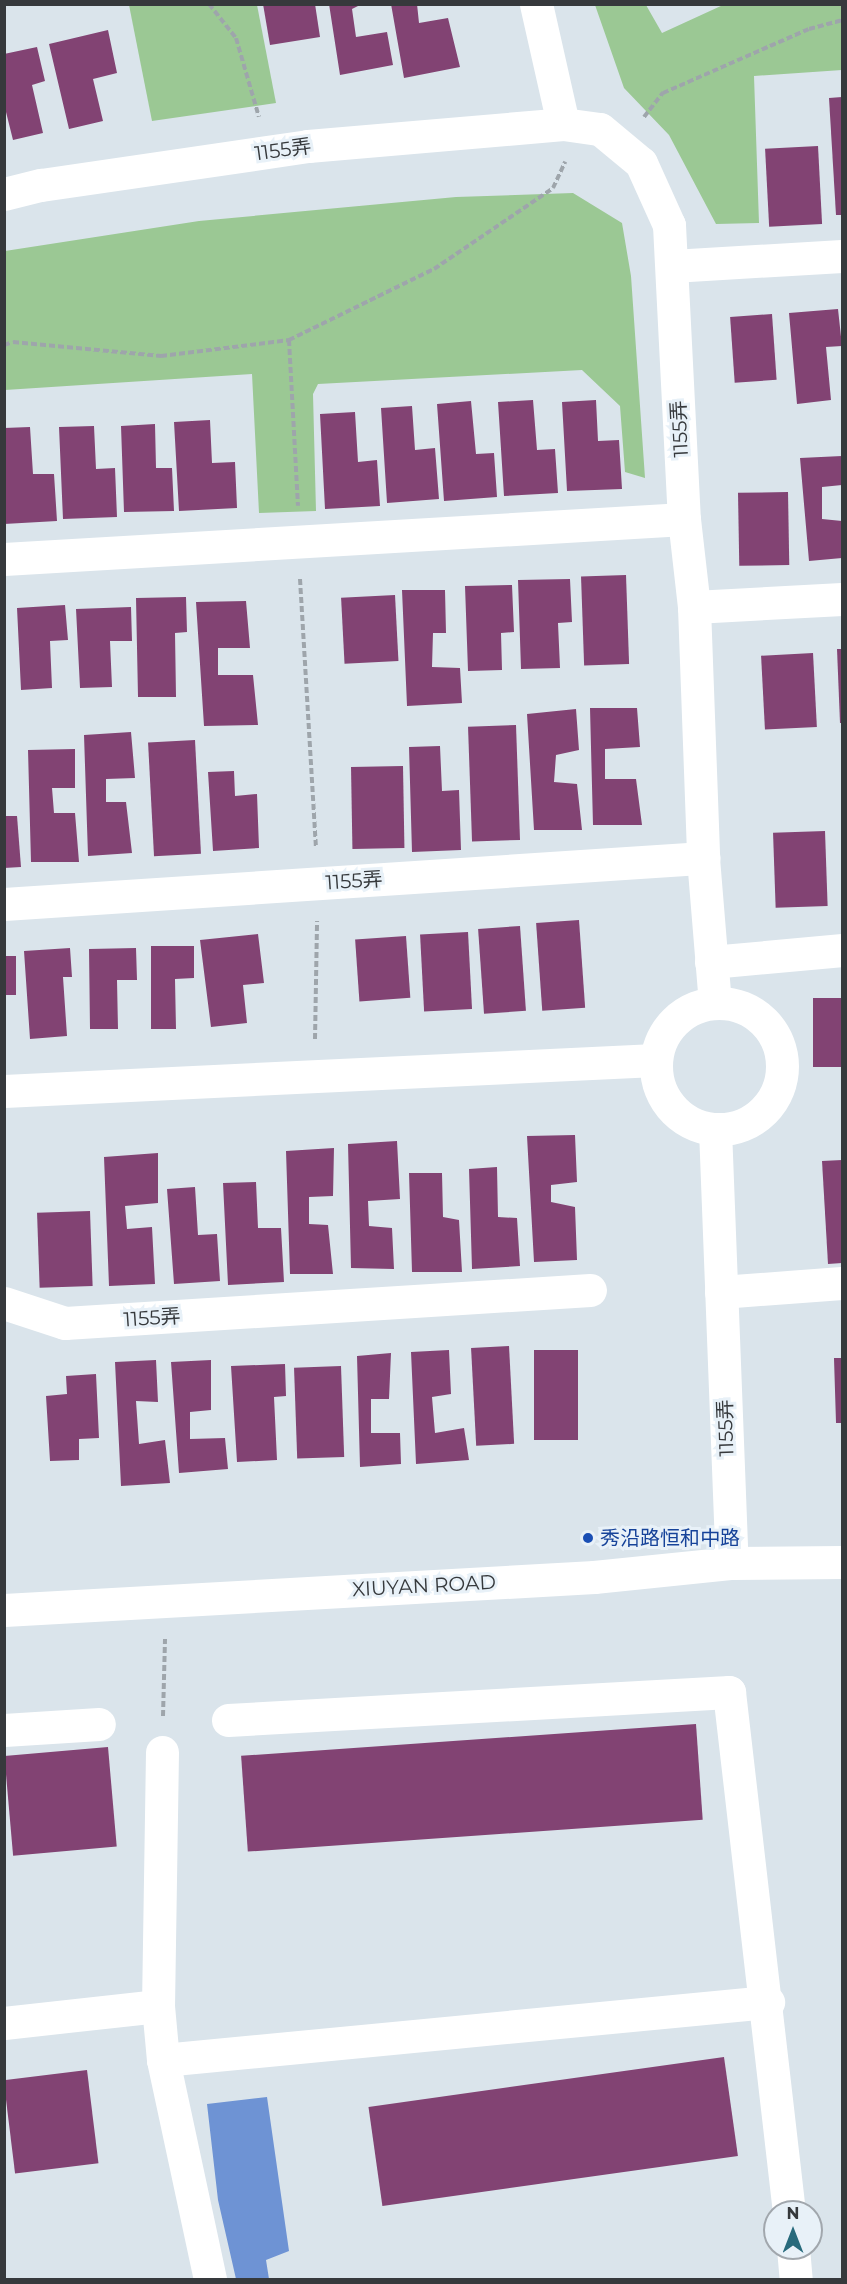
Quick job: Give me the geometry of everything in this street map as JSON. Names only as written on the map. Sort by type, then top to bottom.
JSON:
[{"type":"street","points":[[536,4],[573,125]]},
{"type":"street","name":"1155弄","points":[[4,194],[41,185],[269,152],[573,125],[600,129],[641,163],[669,225],[684,519],[694,607],[703,858],[715,1003]]},
{"type":"street","points":[[672,266],[843,256]]},
{"type":"street","points":[[4,559],[684,519]]},
{"type":"street","points":[[694,607],[843,599]]},
{"type":"street","name":"1155弄","points":[[4,904],[703,858]]},
{"type":"street","points":[[711,962],[843,950]]},
{"type":"street","points":[[715,1003],[741,1007],[761,1019],[772,1032],[782,1068],[777,1091],[754,1119],[738,1127],[715,1129],[696,1125],[676,1114],[659,1089],[655,1060],[671,1023],[687,1011],[715,1003]]},
{"type":"street","points":[[4,1091],[655,1060]]},
{"type":"street","name":"1155弄","points":[[715,1129],[732,1563]]},
{"type":"street","points":[[721,1292],[843,1283]]},
{"type":"street","name":"1155弄","points":[[4,1303],[65,1323],[590,1290]]},
{"type":"street","name":"XIUYAN ROAD","points":[[4,1610],[594,1577],[732,1563],[843,1562]]},
{"type":"street","points":[[228,1720],[729,1692],[768,2002],[788,2200]]},
{"type":"street","points":[[4,1730],[99,1724]]},
{"type":"street","points":[[162,1752],[158,2006],[163,2060],[210,2280]]},
{"type":"street","points":[[163,2060],[768,2002]]},
{"type":"street","points":[[4,2023],[158,2006]]},
{"type":"street","points":[[794,2260],[796,2280]]},
{"type":"path","points":[[209,4],[236,38],[269,152]]},
{"type":"path","points":[[620,145],[663,93],[809,29],[843,20]]},
{"type":"path","points":[[4,345],[13,342],[161,356],[289,340],[434,269],[553,188],[573,125]]},
{"type":"path","points":[[289,340],[296,420],[301,639],[318,884],[314,1076]]},
{"type":"path","points":[[163,1683],[167,1601]]},
{"type":"green space","points":[[129,5],[257,5],[276,103],[152,121]]},
{"type":"green space","points":[[595,5],[646,5],[662,33],[723,5],[842,5],[842,70],[754,76],[759,223],[716,224],[669,135],[624,88]]},
{"type":"green space","points":[[573,193],[622,223],[631,276],[645,478],[625,472],[620,406],[582,370],[318,384],[313,394],[316,511],[259,513],[252,374],[5,390],[5,251],[199,221],[456,197]]},
{"type":"water","points":[[267,2097],[289,2251],[266,2260],[269,2279],[236,2279],[218,2200],[207,2104]]},
{"type":"building","points":[[263,4],[315,4],[320,37],[270,45]]},
{"type":"building","points":[[329,4],[362,4],[352,9],[356,37],[387,32],[393,65],[340,75]]},
{"type":"building","points":[[391,4],[417,4],[419,23],[448,18],[460,67],[404,78]]},
{"type":"building","points":[[108,30],[117,73],[93,79],[103,121],[69,129],[49,44]]},
{"type":"building","points":[[37,47],[45,81],[32,85],[43,133],[13,140],[4,104],[4,54]]},
{"type":"building","points":[[842,97],[842,215],[836,215],[829,98]]},
{"type":"building","points":[[818,146],[822,224],[769,227],[765,149]]},
{"type":"building","points":[[838,309],[842,346],[826,347],[831,400],[797,404],[789,313]]},
{"type":"building","points":[[772,314],[777,380],[735,383],[730,317]]},
{"type":"building","points":[[533,400],[537,450],[555,449],[558,493],[504,496],[498,402]]},
{"type":"building","points":[[596,400],[598,441],[619,440],[622,489],[567,491],[562,402]]},
{"type":"building","points":[[471,401],[476,454],[494,453],[497,497],[444,501],[437,404]]},
{"type":"building","points":[[412,406],[415,450],[435,448],[439,499],[387,503],[381,408]]},
{"type":"building","points":[[355,412],[358,462],[377,460],[380,506],[325,509],[320,414]]},
{"type":"building","points":[[210,420],[212,463],[235,462],[237,508],[179,511],[174,422]]},
{"type":"building","points":[[155,424],[156,468],[172,468],[174,511],[124,512],[121,426]]},
{"type":"building","points":[[94,426],[96,469],[115,468],[117,517],[63,519],[59,427]]},
{"type":"building","points":[[30,427],[33,474],[54,474],[57,521],[4,524],[4,428]]},
{"type":"building","points":[[842,456],[842,485],[822,487],[822,519],[842,521],[842,558],[809,561],[800,458]]},
{"type":"building","points":[[788,492],[789,565],[739,566],[738,493]]},
{"type":"building","points":[[626,575],[629,664],[584,666],[581,577]]},
{"type":"building","points":[[570,579],[572,622],[558,623],[560,668],[521,669],[518,580]]},
{"type":"building","points":[[512,585],[514,632],[501,633],[502,670],[468,671],[465,586]]},
{"type":"building","points":[[402,590],[445,590],[446,633],[433,633],[432,667],[460,668],[462,703],[407,706]]},
{"type":"building","points":[[395,595],[398,661],[345,664],[341,598]]},
{"type":"building","points":[[186,597],[187,632],[175,633],[176,697],[138,697],[136,598]]},
{"type":"building","points":[[246,601],[250,648],[218,648],[218,675],[253,675],[258,725],[204,726],[196,602]]},
{"type":"building","points":[[65,605],[68,640],[50,641],[52,688],[21,690],[17,608]]},
{"type":"building","points":[[131,607],[132,641],[110,641],[112,687],[80,688],[76,609]]},
{"type":"building","points":[[837,649],[842,649],[842,723],[840,723]]},
{"type":"building","points":[[813,653],[817,727],[765,730],[761,656]]},
{"type":"building","points":[[590,708],[637,708],[640,747],[605,749],[605,779],[636,779],[642,825],[593,825]]},
{"type":"building","points":[[576,709],[579,750],[556,755],[554,782],[577,784],[582,830],[534,830],[527,714]]},
{"type":"building","points":[[516,725],[520,840],[472,842],[468,727]]},
{"type":"building","points":[[131,732],[135,778],[106,779],[106,802],[126,802],[132,853],[88,856],[84,735]]},
{"type":"building","points":[[195,740],[201,854],[154,856],[148,742]]},
{"type":"building","points":[[440,746],[442,791],[459,790],[461,850],[412,852],[409,747]]},
{"type":"building","points":[[75,749],[75,788],[52,788],[54,813],[75,813],[79,862],[31,862],[28,750]]},
{"type":"building","points":[[403,766],[404,848],[352,849],[351,767]]},
{"type":"building","points":[[234,771],[235,796],[257,794],[259,848],[213,851],[208,772]]},
{"type":"building","points":[[4,816],[17,816],[21,867],[4,868]]},
{"type":"building","points":[[825,831],[828,906],[776,908],[773,833]]},
{"type":"building","points":[[579,920],[585,1008],[542,1011],[536,923]]},
{"type":"building","points":[[520,926],[526,1011],[484,1014],[478,929]]},
{"type":"building","points":[[468,932],[472,1009],[424,1011],[420,935]]},
{"type":"building","points":[[258,934],[264,983],[243,985],[247,1023],[211,1027],[200,940]]},
{"type":"building","points":[[406,936],[410,998],[359,1001],[355,940]]},
{"type":"building","points":[[151,946],[194,946],[194,978],[175,979],[176,1029],[151,1029]]},
{"type":"building","points":[[70,948],[72,977],[63,977],[67,1036],[30,1039],[24,951]]},
{"type":"building","points":[[136,948],[137,980],[117,980],[118,1029],[90,1029],[89,949]]},
{"type":"building","points":[[5,956],[16,956],[16,995],[5,995]]},
{"type":"building","points":[[813,998],[842,998],[842,1067],[813,1067]]},
{"type":"building","points":[[575,1135],[577,1182],[551,1185],[551,1202],[575,1207],[577,1260],[534,1262],[527,1136]]},
{"type":"building","points":[[397,1141],[400,1199],[368,1201],[369,1226],[392,1228],[394,1269],[351,1268],[348,1144]]},
{"type":"building","points":[[334,1148],[333,1196],[309,1197],[309,1224],[328,1225],[333,1274],[290,1274],[286,1151]]},
{"type":"building","points":[[158,1153],[158,1203],[125,1206],[127,1229],[152,1227],[155,1284],[109,1286],[104,1157]]},
{"type":"building","points":[[842,1160],[842,1263],[828,1264],[822,1161]]},
{"type":"building","points":[[497,1167],[498,1217],[517,1218],[520,1266],[472,1269],[469,1169]]},
{"type":"building","points":[[409,1173],[442,1173],[443,1217],[459,1220],[462,1272],[412,1272]]},
{"type":"building","points":[[256,1182],[258,1228],[281,1228],[284,1282],[228,1285],[223,1183]]},
{"type":"building","points":[[195,1187],[198,1235],[217,1234],[220,1281],[174,1284],[167,1189]]},
{"type":"building","points":[[90,1211],[93,1286],[40,1288],[37,1213]]},
{"type":"building","points":[[509,1346],[514,1444],[476,1446],[471,1348]]},
{"type":"building","points":[[449,1350],[451,1394],[432,1397],[435,1433],[464,1428],[469,1460],[416,1464],[411,1352]]},
{"type":"building","points":[[534,1350],[578,1350],[578,1440],[534,1440]]},
{"type":"building","points":[[391,1353],[389,1399],[371,1399],[371,1433],[400,1433],[401,1464],[360,1467],[357,1356]]},
{"type":"building","points":[[834,1358],[842,1358],[842,1423],[836,1423]]},
{"type":"building","points":[[156,1360],[158,1402],[136,1401],[139,1444],[165,1440],[170,1483],[121,1486],[115,1362]]},
{"type":"building","points":[[211,1360],[211,1410],[190,1412],[190,1439],[225,1438],[228,1469],[179,1473],[171,1362]]},
{"type":"building","points":[[285,1364],[286,1396],[274,1397],[277,1460],[237,1462],[231,1366]]},
{"type":"building","points":[[341,1366],[344,1457],[297,1459],[294,1368]]},
{"type":"building","points":[[96,1374],[99,1438],[79,1439],[79,1460],[50,1461],[46,1396],[67,1394],[66,1376]]},
{"type":"building","points":[[696,1724],[703,1820],[248,1852],[241,1756]]},
{"type":"building","points":[[108,1747],[117,1847],[13,1856],[4,1756]]},
{"type":"building","points":[[724,2057],[738,2156],[382,2206],[368,2107]]},
{"type":"building","points":[[87,2070],[98,2163],[15,2174],[4,2080]]},
{"type":"place","name":"秀沿路恒和中路","points":[[588,1538]]}]
